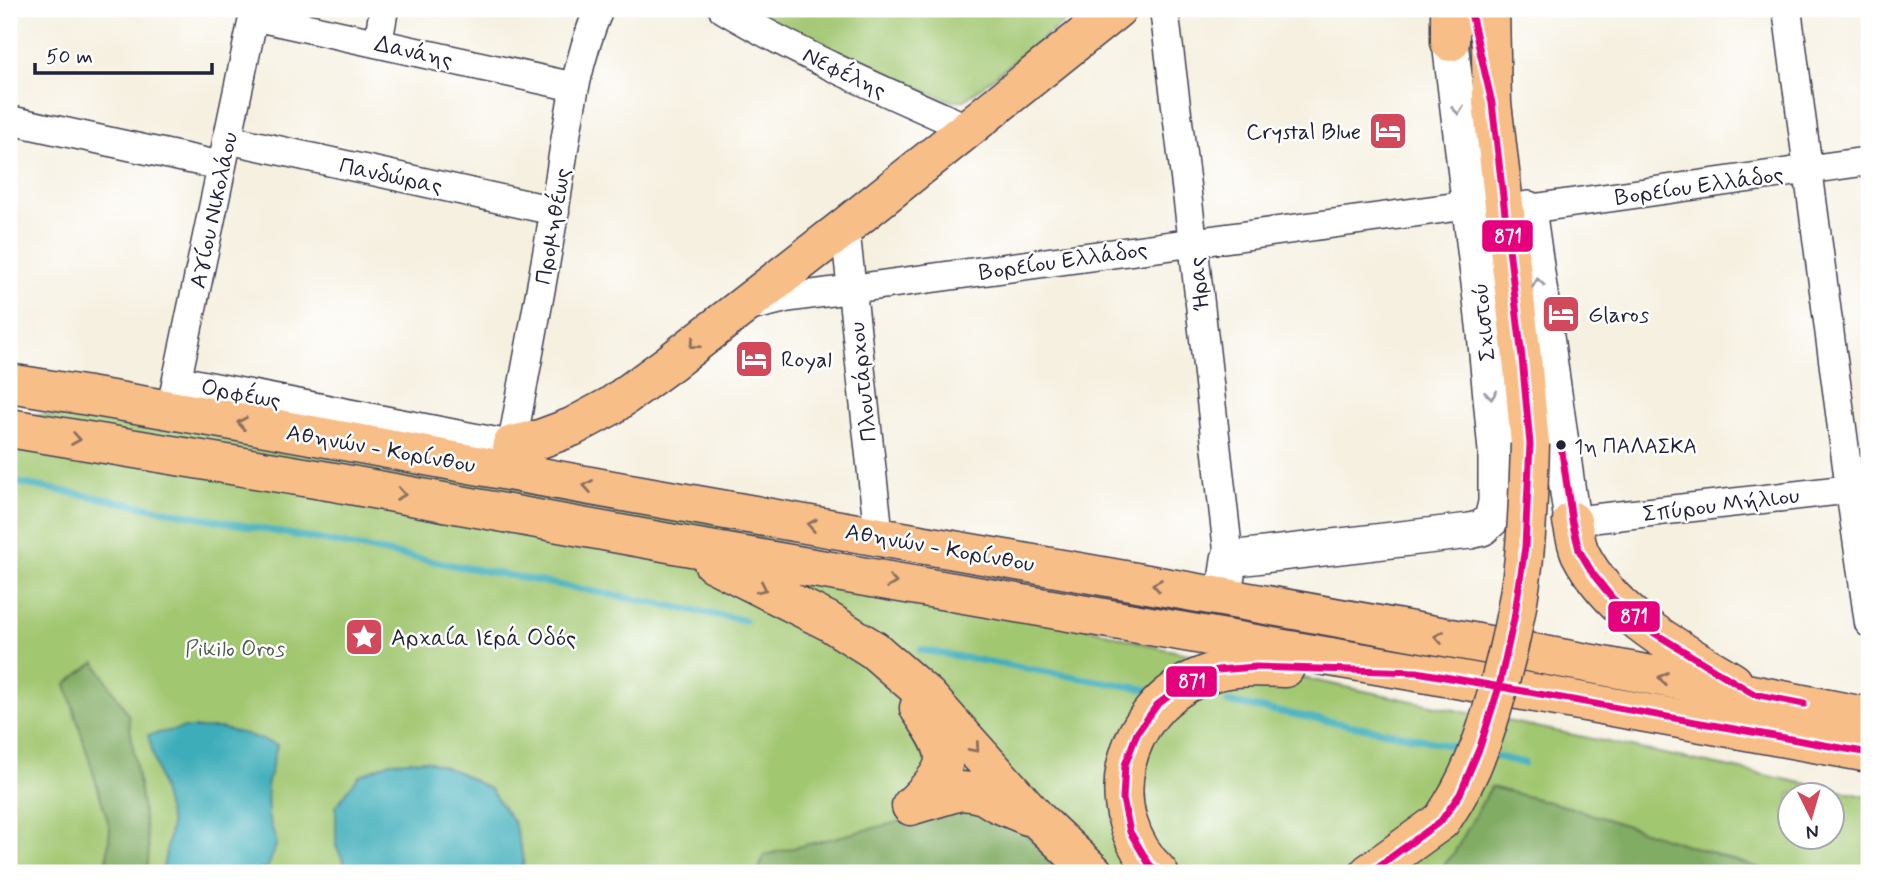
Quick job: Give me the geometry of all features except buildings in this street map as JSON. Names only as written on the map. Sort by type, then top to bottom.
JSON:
[{"type":"main road","points":[[309,435],[512,445],[540,439],[572,427],[611,406],[740,309],[1117,9]]},
{"type":"main road","name":"Σχιστού","points":[[1470,9],[1492,103]]},
{"type":"main road","name":"Σχιστού","points":[[1396,873],[1404,867],[1460,794],[1480,747],[1509,645],[1525,547],[1530,444],[1492,103],[1490,9]]},
{"type":"main road","points":[[1499,9],[1528,209]]},
{"type":"main road","name":"Αθηνών - Κορίνθου","points":[[9,383],[174,395],[309,435],[1224,597],[1869,717]]},
{"type":"main road","name":"Αθηνών - Κορίνθου","points":[[9,428],[334,482],[1869,753]]},
{"type":"main road","points":[[1572,521],[1579,550],[1593,575],[1612,598],[1651,631],[1754,695]]},
{"type":"main road","points":[[680,545],[828,621],[874,650],[927,696],[1038,820],[1094,873]]},
{"type":"main road","points":[[874,650],[921,710],[940,739],[943,750],[944,766],[941,774],[911,806],[960,791],[972,792],[985,795],[997,803],[1038,820]]},
{"type":"main road","points":[[1159,873],[1149,864],[1130,832],[1123,799],[1123,782],[1125,765],[1138,733],[1145,720],[1167,697],[1199,677],[1236,667],[1416,672]]},
{"type":"main road","points":[[1369,873],[1442,819]]},
{"type":"street","points":[[378,43],[384,9]]},
{"type":"street","name":"Προμηθέως","points":[[512,445],[575,87],[585,46],[599,9]]},
{"type":"street","name":"Νεφέλης","points":[[723,9],[766,34],[969,129]]},
{"type":"street","name":"Ήρας","points":[[1164,9],[1229,559],[1224,597]]},
{"type":"street","points":[[1787,9],[1808,170],[1859,488],[1869,624]]},
{"type":"street","name":"Δανάης","points":[[254,12],[575,87]]},
{"type":"street","name":"Αγίου Νικολάου","points":[[174,395],[254,12]]},
{"type":"street","name":"Σχιστού","points":[[1229,559],[1470,531],[1482,528],[1492,519],[1496,503],[1496,451],[1450,26]]},
{"type":"street","name":"Πανδώρας","points":[[9,120],[224,152],[555,211]]},
{"type":"street","name":"Βορείου Ελλάδος","points":[[1528,209],[1869,161]]},
{"type":"street","name":"Βορείου Ελλάδος","points":[[740,309],[786,298],[1470,205]]},
{"type":"street","points":[[1528,209],[1572,521]]},
{"type":"street","name":"Πλουτάρχου","points":[[845,227],[879,537]]},
{"type":"street","name":"Ορφέως","points":[[174,395],[512,445]]},
{"type":"street","name":"Σπύρου Μήλιου","points":[[1572,521],[1859,488]]},
{"type":"green space","points":[[749,9],[1080,9],[965,100],[952,101],[890,77]]},
{"type":"green space","name":"Pikilo Oros","points":[[9,414],[361,427],[1160,648],[1788,780],[1776,780],[1776,850],[1846,850],[1846,792],[1869,797],[1869,873],[9,873]]},
{"type":"green space","points":[[95,662],[128,714],[149,850],[147,873],[106,873],[110,828],[66,684]]},
{"type":"green space","points":[[1491,787],[1572,808],[1774,873],[1436,873],[1453,855]]},
{"type":"green space","points":[[979,802],[1020,829],[1064,873],[758,873],[764,855]]},
{"type":"water","points":[[184,728],[220,728],[277,745],[267,786],[268,816],[277,843],[268,867],[248,873],[162,873],[171,825],[148,735]]},
{"type":"water","points":[[425,760],[458,772],[490,789],[514,823],[524,861],[520,873],[350,873],[336,846],[336,806],[359,776],[390,762]]},
{"type":"waterway","points":[[9,481],[744,620]]},
{"type":"waterway","points":[[921,650],[1150,690]]},
{"type":"waterway","points":[[1227,702],[1408,736],[1467,750]]},
{"type":"waterway","points":[[1489,755],[1524,763]]},
{"type":"transit line","name":"871","points":[[1369,873],[1441,821],[1460,794],[1480,747],[1499,687],[1514,619],[1525,547],[1530,444],[1522,358],[1492,103],[1470,9]]},
{"type":"transit line","name":"871","points":[[1561,445],[1579,550],[1612,598],[1651,631],[1754,694],[1804,704]]},
{"type":"transit line","name":"871","points":[[1159,873],[1149,864],[1130,832],[1123,799],[1125,765],[1137,733],[1157,705],[1182,686],[1217,670],[1256,667],[1417,672],[1869,753]]},
{"type":"place","name":"Crystal Blue","points":[[1388,131]]},
{"type":"place","name":"Glaros","points":[[1561,314]]},
{"type":"place","name":"Royal","points":[[754,359]]},
{"type":"place","name":"1η ΠΑΛΑΣΚΑ","points":[[1561,445]]},
{"type":"place","name":"Αρχαία Ιερά Οδός","points":[[364,637]]}]
